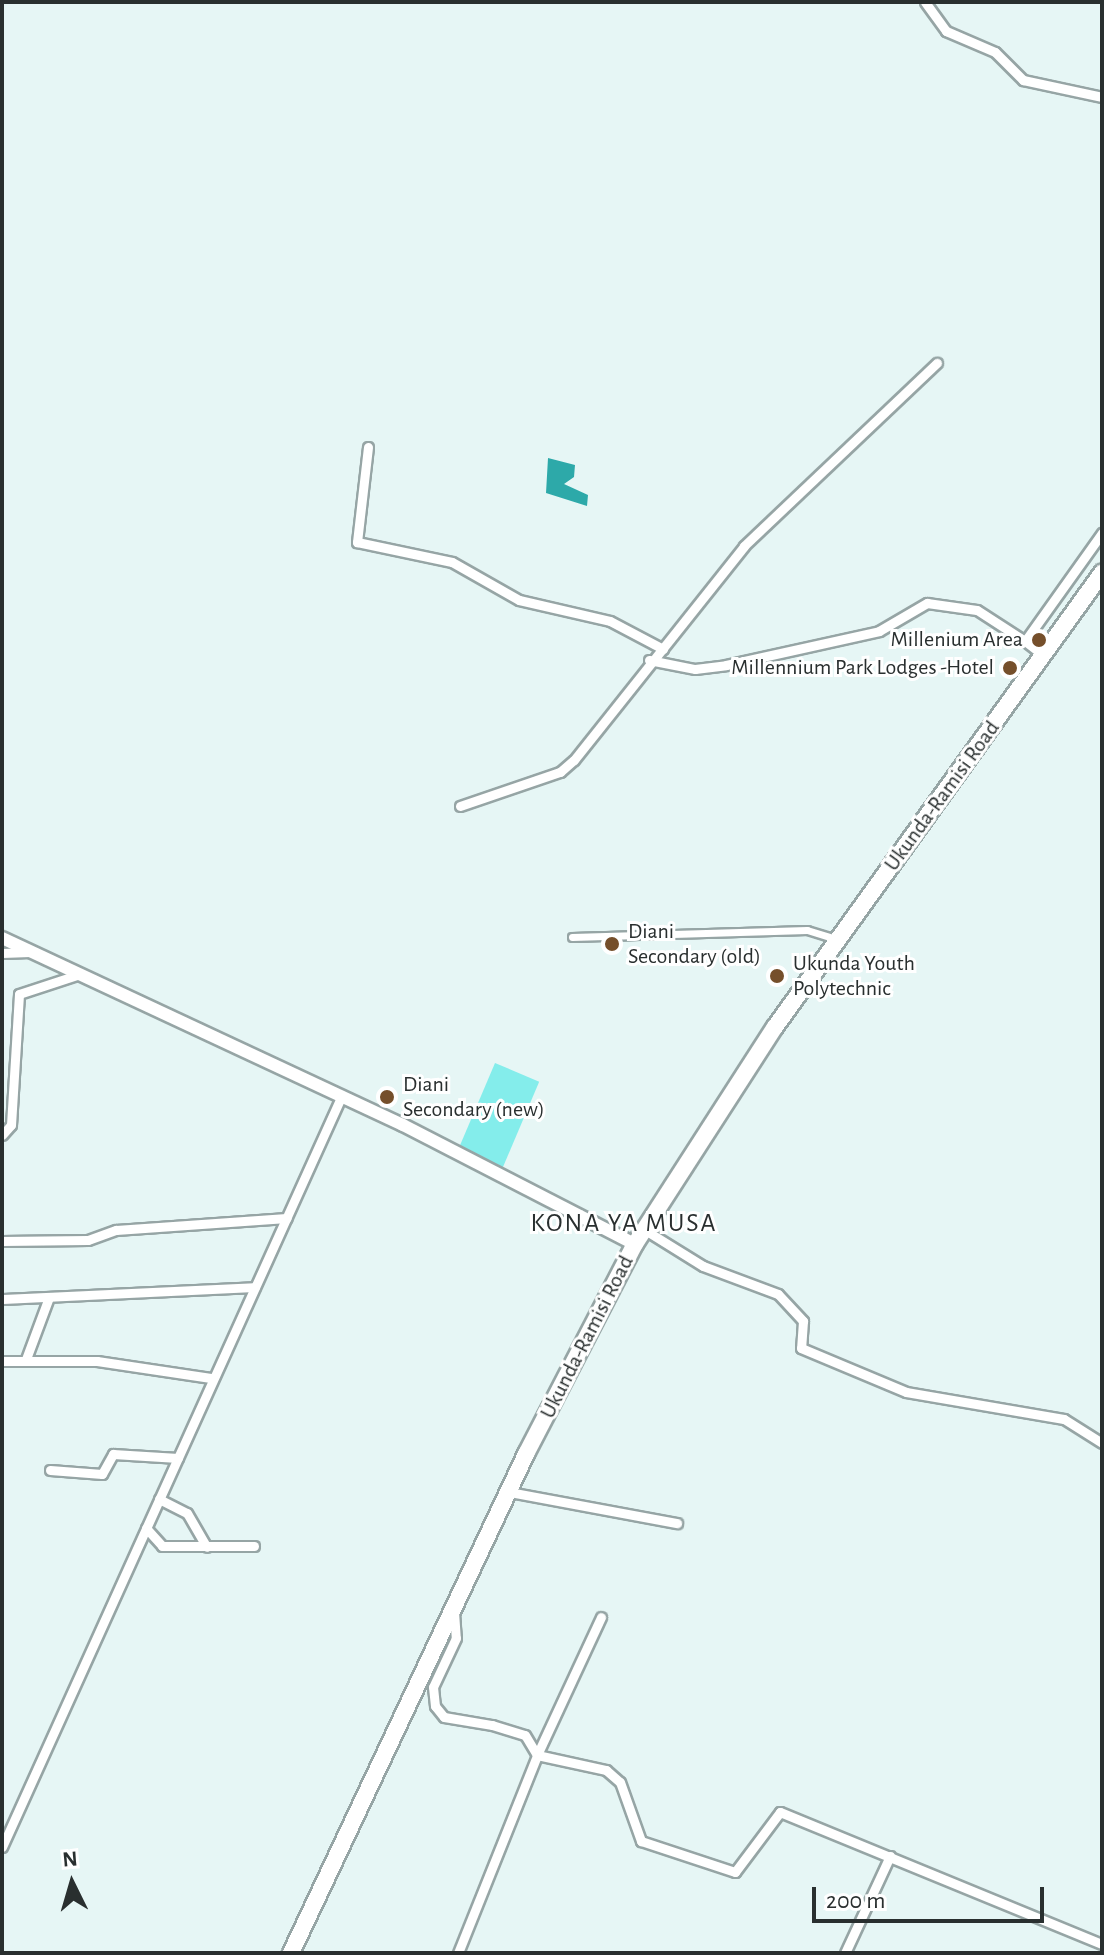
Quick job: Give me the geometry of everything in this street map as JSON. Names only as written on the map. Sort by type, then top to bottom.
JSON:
[{"type":"highway","name":"Ukunda-Ramisi Road","points":[[291,1953],[509,1492],[640,1237],[733,1087],[1102,573]]},
{"type":"street","points":[[925,2],[946,31],[995,52],[1023,80],[1102,97]]},
{"type":"street","points":[[460,806],[560,772],[744,546],[937,363]]},
{"type":"street","points":[[368,447],[357,542],[452,562],[519,600],[610,621],[663,649]]},
{"type":"street","points":[[1025,641],[1102,533]]},
{"type":"street","points":[[649,660],[695,669],[726,665],[879,631],[927,603],[977,610],[1043,655]]},
{"type":"street","points":[[572,937],[807,930],[839,939]]},
{"type":"street","points":[[2,938],[703,1266],[778,1294],[803,1321],[801,1348],[906,1392],[1064,1419],[1102,1443]]},
{"type":"street","points":[[2,953],[30,952]]},
{"type":"street","points":[[2,1135],[11,1125],[19,994],[77,975]]},
{"type":"street","points":[[2,1847],[178,1458],[211,1378],[342,1095]]},
{"type":"street","points":[[2,1241],[88,1240],[116,1230],[287,1218]]},
{"type":"street","points":[[2,1299],[255,1287]]},
{"type":"street","points":[[26,1359],[49,1297]]},
{"type":"street","points":[[2,1361],[97,1361],[211,1378]]},
{"type":"street","points":[[50,1470],[102,1474],[113,1454],[178,1458]]},
{"type":"street","points":[[509,1492],[677,1523]]},
{"type":"street","points":[[159,1499],[193,1519],[207,1547]]},
{"type":"street","points":[[146,1528],[162,1546],[254,1546]]},
{"type":"street","points":[[453,1609],[456,1638],[433,1687],[435,1706],[444,1717],[525,1735],[537,1755],[606,1770],[620,1782],[641,1841],[729,1873],[743,1869],[769,1819],[780,1812],[1102,1944]]},
{"type":"street","points":[[458,1953],[537,1755],[601,1617]]},
{"type":"street","points":[[845,1953],[890,1856]]},
{"type":"shaded area","points":[[548,458],[575,465],[574,477],[564,484],[588,495],[587,506],[546,493]]},
{"type":"shaded area","points":[[495,1063],[539,1082],[502,1170],[457,1151]]},
{"type":"place","name":"Millenium Area","points":[[1039,640]]},
{"type":"place","name":"Millennium Park Lodges -Hotel","points":[[1010,668]]},
{"type":"place","name":"Diani Secondary (old)","points":[[612,944]]},
{"type":"place","name":"Ukunda Youth Polytechnic","points":[[777,976]]},
{"type":"place","name":"Diani Secondary (new)","points":[[387,1097]]},
{"type":"district","name":"KONA YA MUSA","points":[[624,1224]]}]
